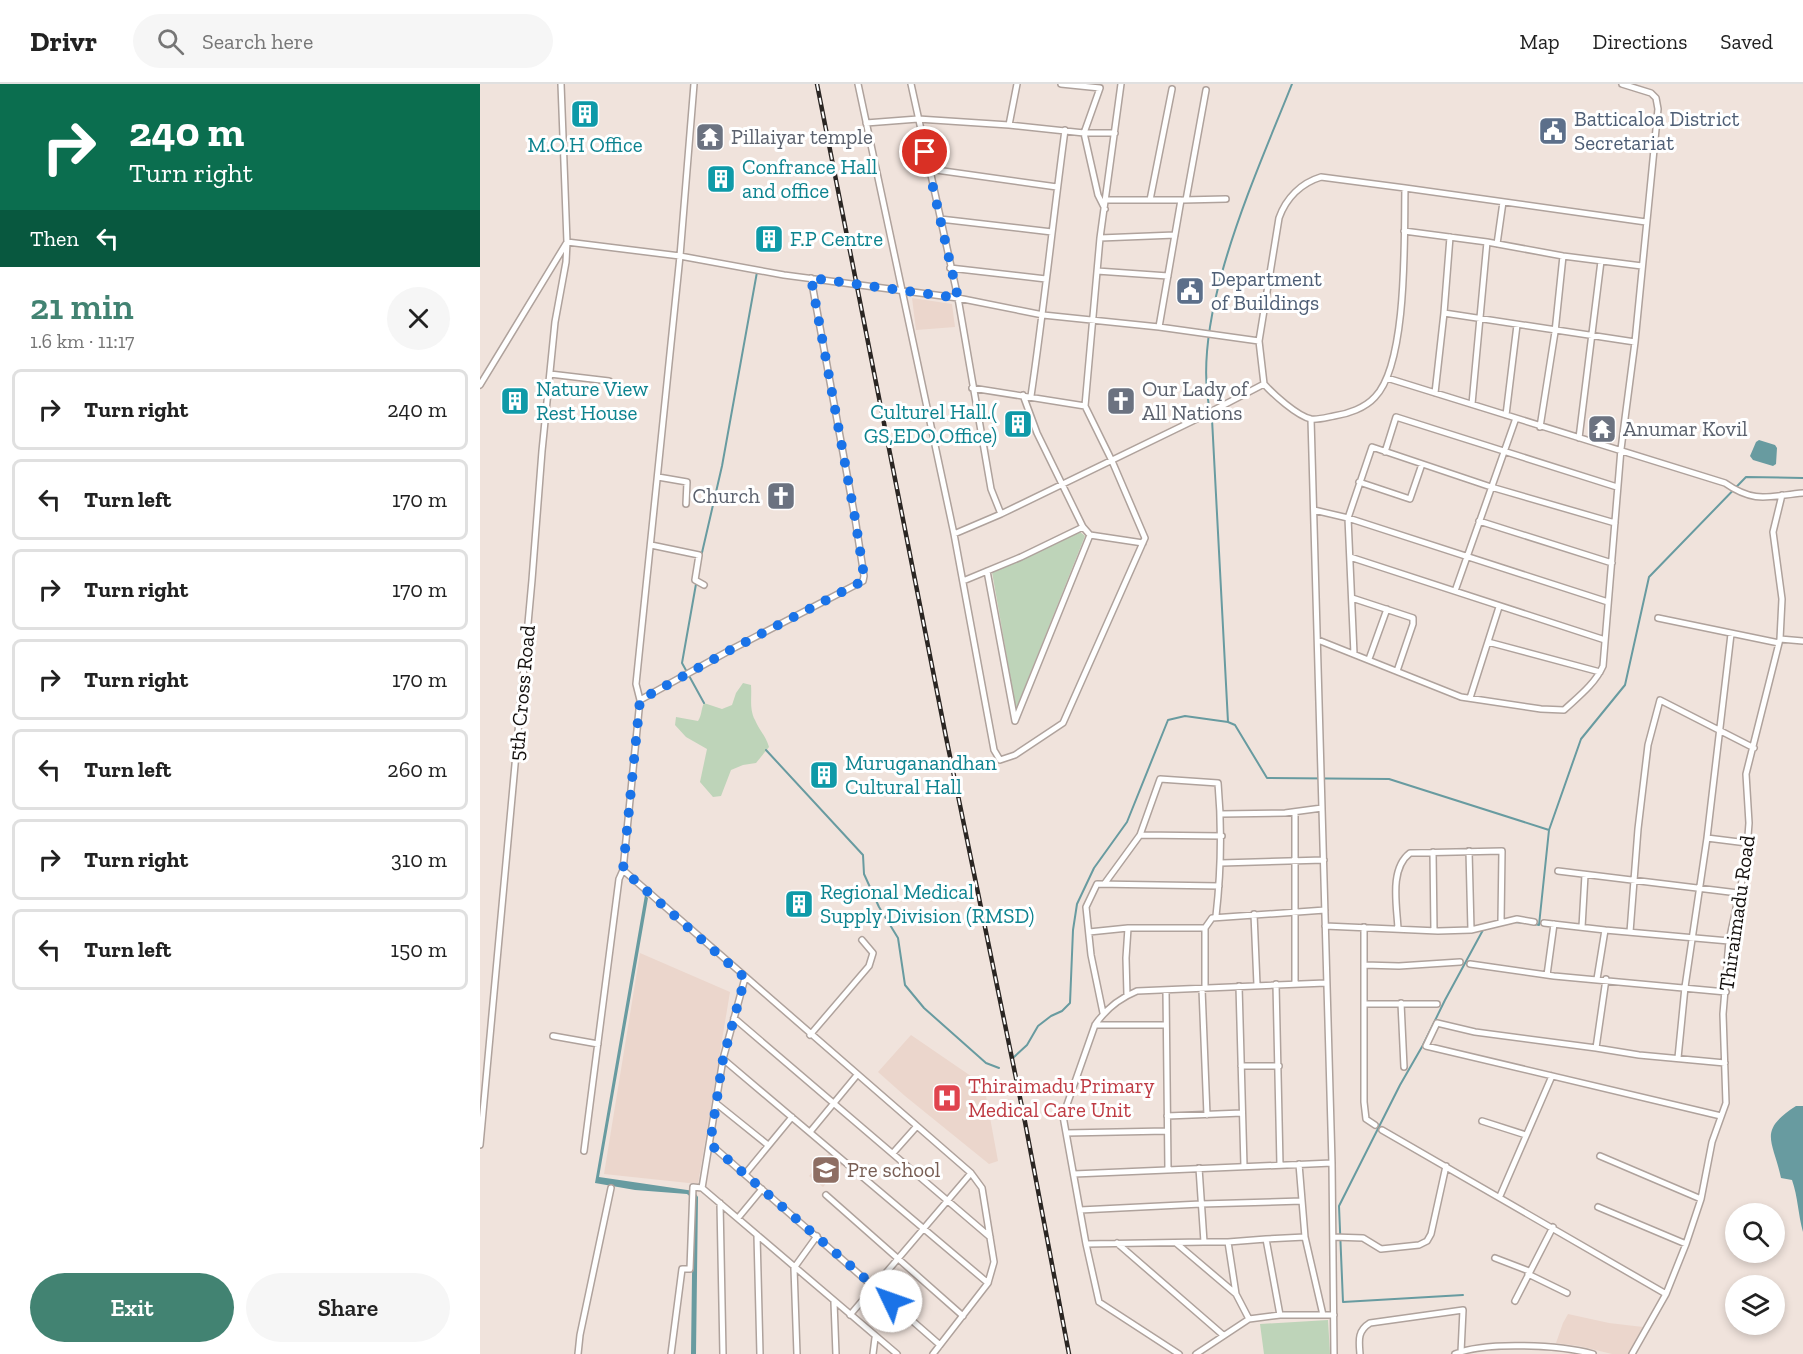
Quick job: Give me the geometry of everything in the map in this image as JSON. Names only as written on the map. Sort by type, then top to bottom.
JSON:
[{"type":"street","name":"5th Cross Road","points":[[480,1145],[555,322],[566,262],[561,84]]},
{"type":"street","points":[[584,1151],[619,879],[623,870],[640,700],[636,684],[680,256],[694,84]]},
{"type":"street","points":[[858,84],[954,534],[994,750],[1000,760],[1015,755],[1063,723],[1145,538],[1112,461],[1084,406],[1100,238],[1121,84]]},
{"type":"street","points":[[911,84],[958,298],[991,489],[1001,514]]},
{"type":"street","points":[[1009,125],[1017,84]]},
{"type":"street","points":[[1061,84],[1100,88],[1084,133],[1098,195],[1105,209]]},
{"type":"street","points":[[1318,640],[1461,697],[1564,710],[1583,694],[1600,672],[1603,666],[1617,487],[1635,342],[1658,109],[1656,98],[1651,93],[1622,84]]},
{"type":"street","points":[[1150,200],[1172,89]]},
{"type":"street","points":[[1159,327],[1175,234],[1206,90]]},
{"type":"street","points":[[866,123],[918,119],[1084,133],[1115,133]]},
{"type":"street","points":[[1031,396],[1065,130]]},
{"type":"street","points":[[929,169],[1057,187]]},
{"type":"street","points":[[1405,188],[1400,328],[1396,353],[1387,378],[1374,399],[1347,414],[1311,419],[1291,407],[1264,384],[1259,341],[1279,218],[1283,208],[1297,190],[1308,181],[1321,177],[1405,188],[1646,222]]},
{"type":"street","points":[[1106,200],[1226,200]]},
{"type":"street","points":[[1497,244],[1503,202]]},
{"type":"street","points":[[940,219],[1052,232]]},
{"type":"street","points":[[1404,231],[1642,266]]},
{"type":"street","points":[[1100,238],[1175,234]]},
{"type":"street","points":[[1435,393],[1450,237]]},
{"type":"street","points":[[480,385],[567,242],[680,256],[811,278],[958,298],[1043,315],[1159,327],[1259,341]]},
{"type":"street","points":[[1472,404],[1487,242]]},
{"type":"street","points":[[1540,427],[1556,332],[1563,256]]},
{"type":"street","points":[[1579,438],[1601,261]]},
{"type":"street","points":[[951,268],[1046,279]]},
{"type":"street","points":[[1097,271],[1168,276]]},
{"type":"street","points":[[640,700],[863,581],[855,518],[811,278]]},
{"type":"street","points":[[1444,314],[1635,342]]},
{"type":"street","points":[[1506,415],[1517,325]]},
{"type":"street","points":[[550,374],[609,381]]},
{"type":"street","points":[[1387,378],[1725,483],[1740,494],[1761,498],[1803,493]]},
{"type":"street","points":[[1214,410],[1264,384]]},
{"type":"street","points":[[972,388],[1084,406]]},
{"type":"street","points":[[1023,395],[1037,433],[1083,527],[1090,535],[1143,543]]},
{"type":"street","points":[[954,534],[1001,514],[1205,415]]},
{"type":"street","points":[[1385,452],[1396,417],[1617,487]]},
{"type":"street","points":[[1455,591],[1516,418]]},
{"type":"street","points":[[1311,419],[1326,983],[1332,1163],[1338,1238],[1334,1354]]},
{"type":"street","points":[[1354,654],[1348,518],[1372,447],[1491,487],[1615,523]]},
{"type":"street","points":[[1359,482],[1410,499],[1422,464]]},
{"type":"street","points":[[658,477],[687,482],[686,504]]},
{"type":"street","name":"Thiraimadu Road","points":[[1632,1354],[1666,1294],[1686,1244],[1701,1199],[1712,1142],[1726,1102],[1723,1014],[1729,941],[1746,862],[1749,823],[1746,774],[1779,641],[1782,599],[1773,532],[1782,495]]},
{"type":"street","points":[[1314,510],[1348,518],[1608,602]]},
{"type":"street","points":[[1479,522],[1612,563]]},
{"type":"street","points":[[963,581],[1083,527]]},
{"type":"street","points":[[987,571],[1015,721],[1090,535]]},
{"type":"street","points":[[651,545],[699,555],[695,580],[704,585]]},
{"type":"street","points":[[1350,557],[1605,640]]},
{"type":"street","points":[[1352,598],[1413,618],[1397,671]]},
{"type":"street","points":[[1470,698],[1499,607]]},
{"type":"street","points":[[1369,659],[1387,609]]},
{"type":"street","points":[[1658,618],[1731,634],[1779,641],[1803,640]]},
{"type":"street","points":[[1678,1058],[1685,987],[1707,838],[1731,634]]},
{"type":"street","points":[[1488,642],[1600,672]]},
{"type":"street","points":[[1630,932],[1638,829],[1648,746],[1660,700],[1754,748]]},
{"type":"street","points":[[1105,883],[1140,835],[1160,779],[1218,783],[1222,836],[1216,916]]},
{"type":"street","points":[[1221,814],[1295,812],[1322,808]]},
{"type":"street","points":[[1295,812],[1295,983]]},
{"type":"street","points":[[1140,835],[1222,836]]},
{"type":"street","points":[[1707,838],[1747,843]]},
{"type":"street","points":[[1469,851],[1471,930]]},
{"type":"street","points":[[1398,929],[1396,889],[1398,874],[1404,858],[1410,853],[1502,851],[1501,921]]},
{"type":"street","points":[[1433,852],[1434,931]]},
{"type":"street","points":[[1221,863],[1324,860]]},
{"type":"street","points":[[623,870],[971,1173],[982,1188],[994,1262],[988,1284],[933,1354]]},
{"type":"street","points":[[1557,871],[1738,893]]},
{"type":"street","points":[[1581,927],[1586,875]]},
{"type":"street","points":[[1103,1013],[1091,955],[1086,907],[1098,884],[1219,886]]},
{"type":"street","points":[[1207,1115],[1205,928],[1216,916],[1325,910]]},
{"type":"street","points":[[1254,914],[1257,985]]},
{"type":"street","points":[[1325,926],[1434,931],[1471,930],[1517,919],[1534,922]]},
{"type":"street","points":[[1544,923],[1729,941]]},
{"type":"street","points":[[1547,975],[1554,924]]},
{"type":"street","points":[[1364,927],[1364,1102],[1366,1119],[1375,1125]]},
{"type":"street","points":[[1089,932],[1128,928],[1205,928]]},
{"type":"street","points":[[1127,995],[1128,928]]},
{"type":"street","points":[[1597,979],[1605,930]]},
{"type":"street","points":[[810,1035],[869,966],[873,953],[862,940]]},
{"type":"street","points":[[1364,965],[1399,966],[1460,962]]},
{"type":"street","points":[[1470,964],[1547,975],[1726,992]]},
{"type":"street","points":[[702,1188],[723,1059],[745,978]]},
{"type":"street","points":[[1596,1048],[1606,980]]},
{"type":"street","points":[[1179,1354],[1099,1302],[1063,1116],[1095,1025],[1103,1013],[1127,995],[1137,991],[1326,983]]},
{"type":"street","points":[[1276,984],[1280,1164]]},
{"type":"street","points":[[1239,986],[1244,1166]]},
{"type":"street","points":[[1166,990],[1168,1169]]},
{"type":"street","points":[[1401,1003],[1404,1067]]},
{"type":"street","points":[[1364,1004],[1437,1004]]},
{"type":"street","points":[[734,1018],[990,1237]]},
{"type":"street","points":[[1721,1116],[1426,1046],[1437,1023],[1486,1034],[1725,1063]]},
{"type":"street","points":[[1095,1025],[1166,1025]]},
{"type":"street","points":[[553,1036],[598,1044]]},
{"type":"street","points":[[723,1059],[988,1284]]},
{"type":"street","points":[[1241,1066],[1278,1066]]},
{"type":"street","points":[[810,1132],[857,1075]]},
{"type":"street","points":[[1500,1196],[1552,1076]]},
{"type":"street","points":[[717,1104],[768,1145]]},
{"type":"street","points":[[1167,1116],[1242,1113]]},
{"type":"street","points":[[745,1174],[792,1116]]},
{"type":"street","points":[[1482,1121],[1527,1135]]},
{"type":"street","points":[[892,1153],[917,1126]]},
{"type":"street","points":[[1382,1130],[1500,1196],[1666,1294]]},
{"type":"street","points":[[1066,1133],[1167,1131]]},
{"type":"street","points":[[710,1144],[940,1345]]},
{"type":"street","points":[[1600,1156],[1701,1199]]},
{"type":"street","points":[[1074,1174],[1332,1163]]},
{"type":"street","points":[[1299,1164],[1305,1237],[1323,1315]]},
{"type":"street","points":[[1338,1238],[1363,1238],[1381,1249],[1419,1245],[1427,1241],[1431,1234],[1446,1166]]},
{"type":"street","points":[[1199,1168],[1204,1242]]},
{"type":"street","points":[[850,1316],[971,1173]]},
{"type":"street","points":[[671,1354],[682,1269],[690,1269],[693,1187],[702,1188],[897,1354]]},
{"type":"street","points":[[578,1354],[611,1188]]},
{"type":"street","points":[[738,1218],[762,1190]]},
{"type":"street","points":[[826,1195],[963,1316]]},
{"type":"street","points":[[1080,1210],[1302,1201]]},
{"type":"street","points":[[720,1203],[723,1354]]},
{"type":"street","points":[[1598,1207],[1686,1244]]},
{"type":"street","points":[[1515,1301],[1553,1227]]},
{"type":"street","points":[[757,1235],[760,1354]]},
{"type":"street","points":[[797,1354],[794,1268],[817,1236]]},
{"type":"street","points":[[1086,1244],[1228,1242],[1305,1237]]},
{"type":"street","points":[[1266,1239],[1280,1315]]},
{"type":"street","points":[[1228,1242],[1236,1294],[1249,1319]]},
{"type":"street","points":[[1176,1243],[1236,1294]]},
{"type":"street","points":[[1117,1244],[1223,1335]]},
{"type":"street","points":[[1496,1258],[1529,1272],[1567,1293]]},
{"type":"street","points":[[834,1302],[836,1354]]},
{"type":"street","points":[[1360,1354],[1359,1335],[1370,1323],[1463,1310],[1458,1353],[1481,1348],[1557,1347],[1593,1354]]},
{"type":"street","points":[[1196,1354],[1249,1319],[1280,1315],[1334,1315]]},
{"type":"street","points":[[873,1354],[876,1338]]},
{"type":"shaded area","points":[[912,298],[952,304],[955,327],[916,330]]},
{"type":"shaded area","points":[[640,953],[730,992],[698,1184],[604,1174]]},
{"type":"shaded area","name":"Thiraimadu Primary Medical Care Unit","points":[[911,1035],[984,1085],[998,1161],[989,1164],[878,1072]]},
{"type":"shaded area","name":"Pre school","points":[[830,1152],[843,1164],[823,1187],[809,1176]]},
{"type":"shaded area","points":[[1568,1314],[1609,1323],[1643,1327],[1628,1354],[1612,1354],[1556,1343]]},
{"type":"green space","points":[[1079,531],[1085,536],[1016,709],[992,572]]},
{"type":"green space","points":[[743,683],[751,685],[753,716],[769,747],[756,763],[731,770],[721,796],[713,797],[700,782],[707,749],[686,737],[675,725],[676,717],[698,721],[704,703],[722,709],[732,705]]},
{"type":"green space","points":[[1328,1320],[1330,1354],[1264,1354],[1260,1324]]},
{"type":"water","points":[[1759,440],[1775,445],[1777,448],[1776,464],[1773,466],[1753,460],[1750,456]]},
{"type":"water","points":[[645,895],[648,898],[599,1177],[694,1191],[698,1197],[696,1354],[691,1354],[693,1199],[687,1194],[635,1190],[595,1183]]},
{"type":"water","points":[[1796,1106],[1803,1106],[1803,1232],[1792,1180],[1781,1178],[1771,1137],[1776,1122]]},
{"type":"waterway","points":[[1014,1057],[1027,1045],[1038,1026],[1062,1011],[1070,1003],[1073,930],[1077,904],[1094,868],[1127,822],[1168,720],[1185,716],[1228,722],[1212,419],[1206,381],[1208,340],[1216,295],[1244,204],[1292,84]]},
{"type":"waterway","points":[[701,557],[722,466],[757,272]]},
{"type":"waterway","points":[[1228,722],[1235,725],[1267,778],[1389,779],[1549,830],[1581,739],[1625,685],[1649,577],[1746,477],[1803,478]]},
{"type":"waterway","points":[[696,584],[682,663],[704,703]]},
{"type":"waterway","points":[[766,750],[863,855],[864,874],[879,907],[898,938],[905,985],[924,1008],[986,1063],[999,1068]]},
{"type":"waterway","points":[[1535,924],[1539,925],[1549,830]]},
{"type":"waterway","points":[[1514,922],[1526,923]]},
{"type":"waterway","points":[[1463,1295],[1343,1302],[1339,1206],[1445,1000],[1483,930],[1486,929]]},
{"type":"railway","points":[[817,84],[946,737],[1025,1122],[1069,1354]]},
{"type":"place","name":"M.O.H Office","points":[[585,114]]},
{"type":"place","name":"Batticaloa District Secretariat","points":[[1553,131]]},
{"type":"place","name":"Pillaiyar temple","points":[[710,137]]},
{"type":"place","name":"Confrance Hall and office","points":[[721,179]]},
{"type":"place","name":"F.P Centre","points":[[769,239]]},
{"type":"place","name":"Department of Buildings","points":[[1190,291]]},
{"type":"place","name":"Nature View Rest House","points":[[515,401]]},
{"type":"place","name":"Our Lady of All Nations","points":[[1121,401]]},
{"type":"place","name":"Culturel Hall.( GS,EDO.Office)","points":[[1018,424]]},
{"type":"place","name":"Anumar Kovil","points":[[1602,429]]},
{"type":"place","name":"Church","points":[[781,496]]},
{"type":"place","name":"Muruganandhan Cultural Hall","points":[[824,775]]},
{"type":"place","name":"Regional Medical Supply Division (RMSD)","points":[[799,904]]},
{"type":"place","name":"Thiraimadu Primary Medical Care Unit","points":[[947,1098]]},
{"type":"place","name":"Pre school","points":[[826,1170]]},
{"type":"route","points":[[891,1301],[710,1144],[723,1059],[745,978],[623,870],[640,700],[863,581],[855,518],[811,278],[958,298],[925,152]]}]
